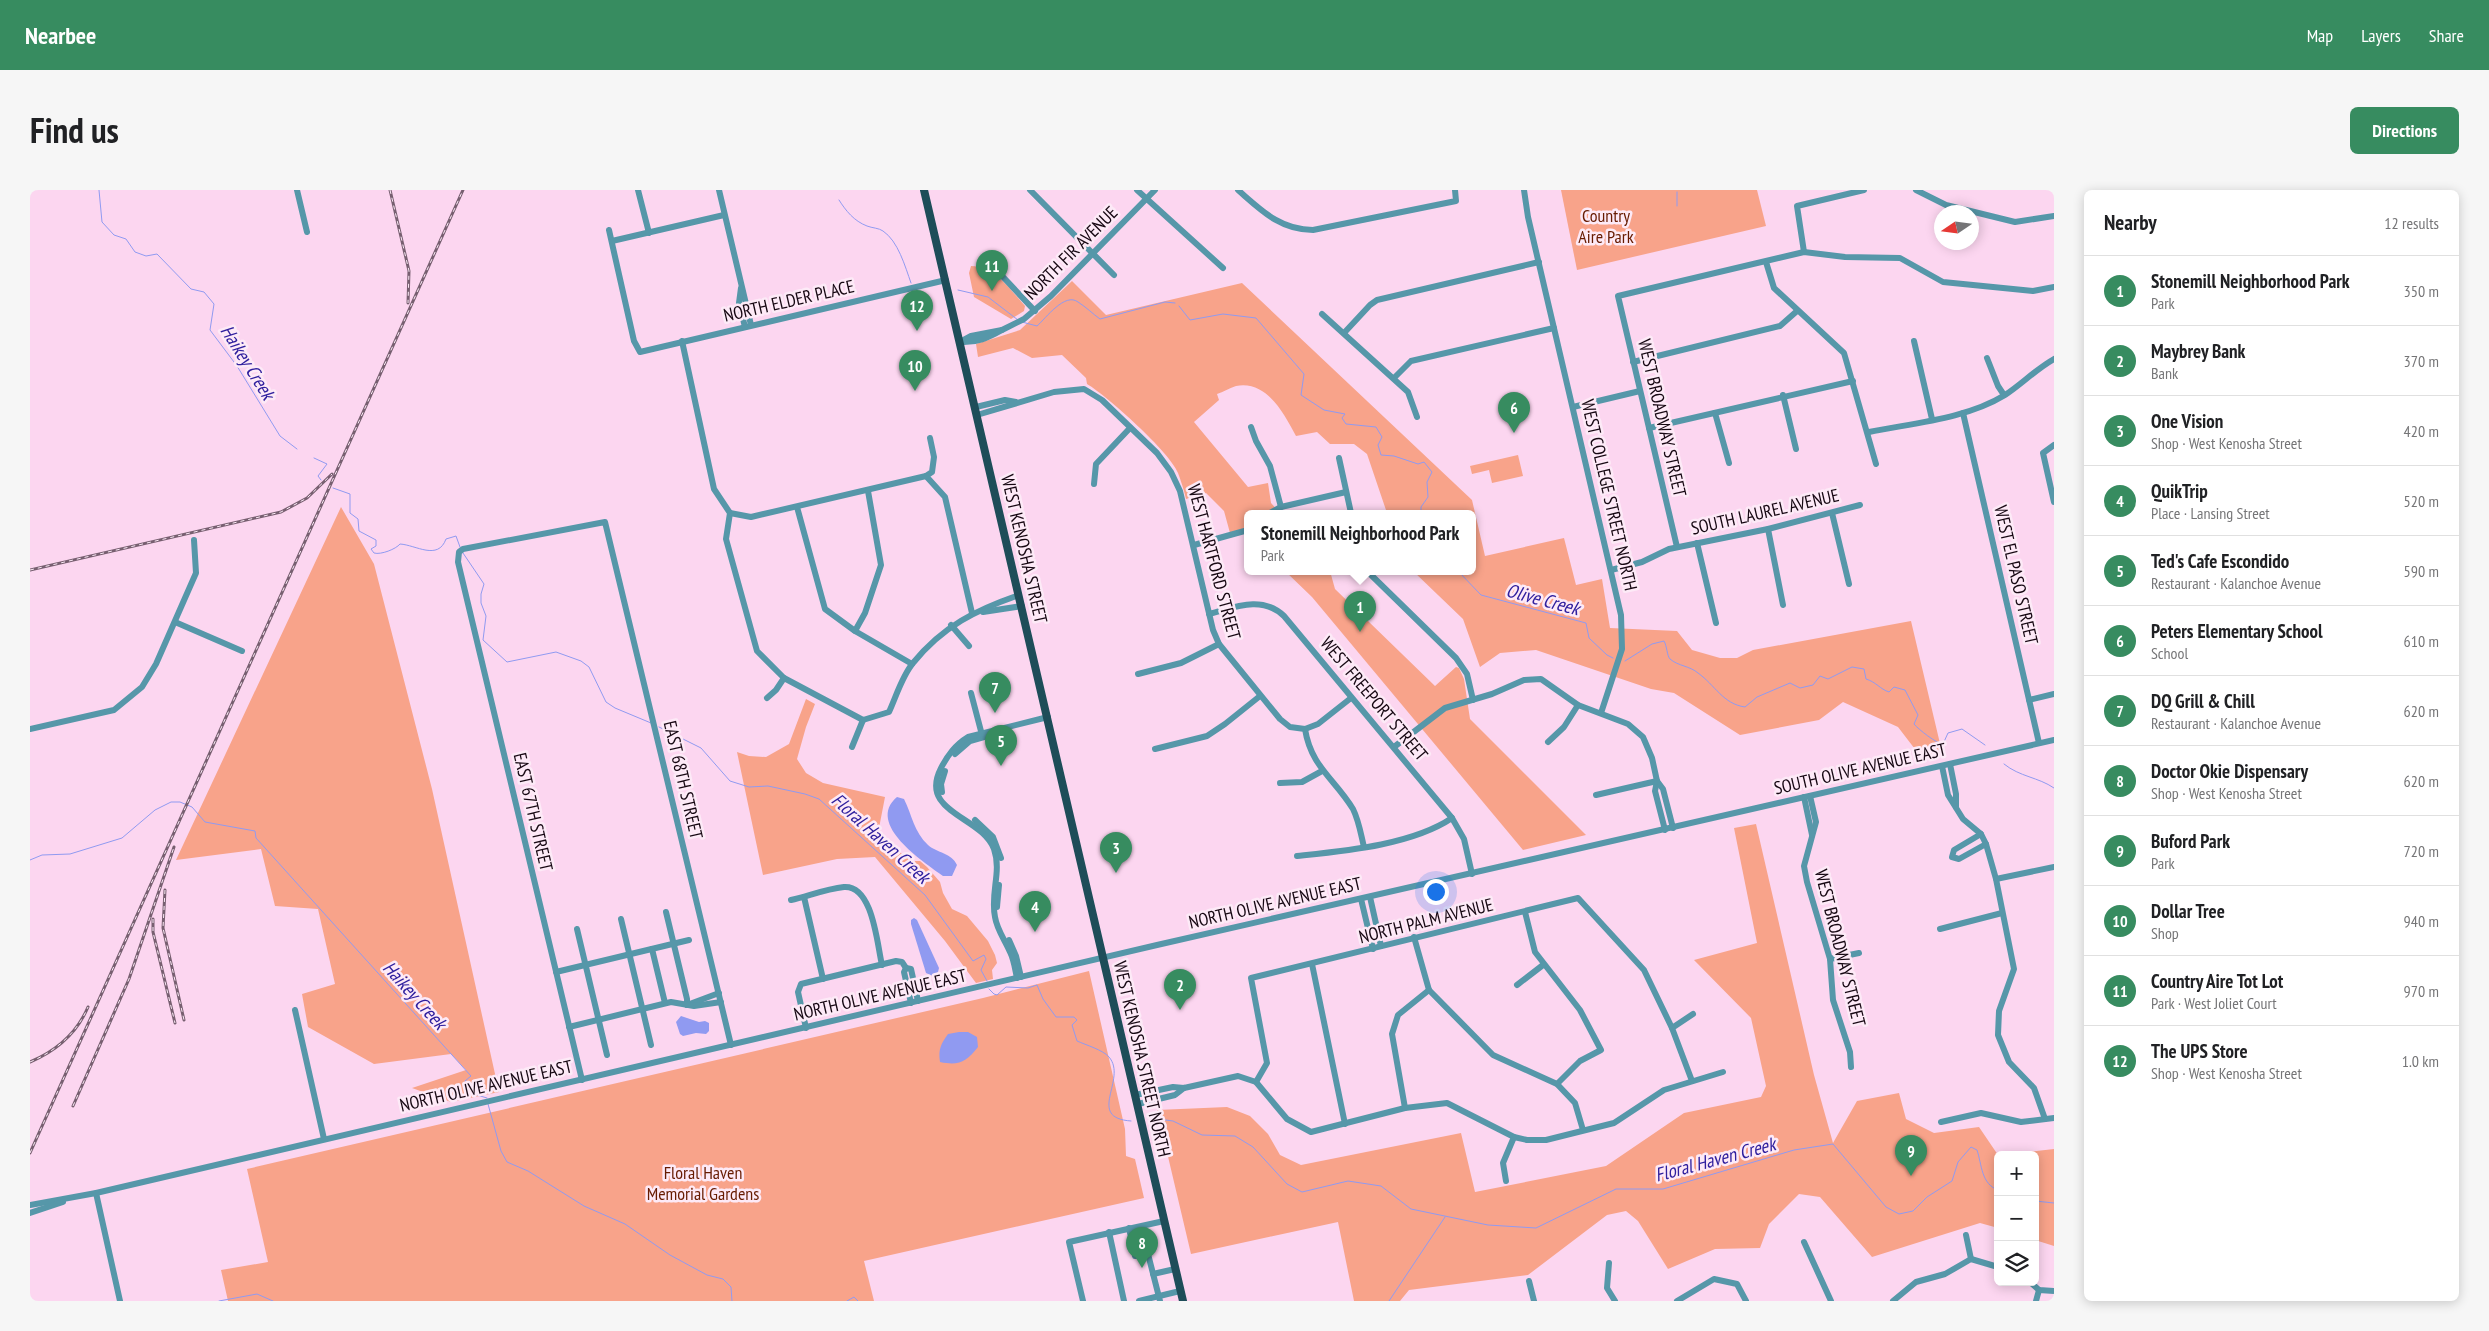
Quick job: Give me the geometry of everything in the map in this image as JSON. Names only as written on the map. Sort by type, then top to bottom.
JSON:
[{"type":"main road","name":"WEST KENOSHA STREET","points":[[924,190],[1094,915]]},
{"type":"main road","name":"WEST KENOSHA STREET NORTH","points":[[1094,915],[1164,1221]]},
{"type":"main road","points":[[1164,1221],[1183,1301]]},
{"type":"street","points":[[297,190],[307,232]]},
{"type":"street","points":[[638,190],[649,232]]},
{"type":"street","points":[[719,190],[748,326]]},
{"type":"street","points":[[1030,190],[1114,276]]},
{"type":"street","points":[[1137,190],[1223,268]]},
{"type":"street","name":"NORTH FIR AVENUE","points":[[960,342],[972,342],[988,338],[1035,311],[1155,190]]},
{"type":"street","points":[[1238,190],[1271,218],[1286,226],[1307,230],[1327,229],[1456,200],[1456,190]]},
{"type":"street","name":"WEST COLLEGE STREET NORTH","points":[[1524,190],[1528,216],[1621,615],[1623,633],[1619,661],[1601,713]]},
{"type":"street","points":[[1804,252],[1797,206],[1864,190]]},
{"type":"street","points":[[1916,190],[1946,205],[2015,222],[2054,216]]},
{"type":"street","points":[[609,230],[612,241],[724,215]]},
{"type":"street","name":"NORTH ELDER PLACE","points":[[612,241],[635,346],[640,352],[946,280]]},
{"type":"street","points":[[1876,464],[1869,432],[1844,353],[1774,288],[1766,262],[1804,252],[1845,257],[1900,258],[1943,282],[2033,291],[2054,287]]},
{"type":"street","points":[[989,262],[1035,311]]},
{"type":"street","points":[[1344,333],[1377,300],[1539,262]]},
{"type":"street","name":"WEST BROADWAY STREET","points":[[1677,547],[1618,296],[1766,262]]},
{"type":"street","points":[[1633,362],[1780,326],[1797,311]]},
{"type":"street","points":[[1322,314],[1394,378],[1412,397],[1417,417]]},
{"type":"street","points":[[1394,378],[1411,361],[1554,328]]},
{"type":"street","points":[[1914,341],[1932,419]]},
{"type":"street","points":[[682,342],[714,489],[730,513],[726,539],[757,651],[784,678],[863,720],[890,712],[912,664],[951,625],[972,613],[1019,595]]},
{"type":"street","points":[[1988,358],[1998,386],[2004,395]]},
{"type":"street","points":[[1869,432],[1963,413],[2004,395],[2040,367],[2054,359]]},
{"type":"street","points":[[1649,428],[1783,395],[1853,381]]},
{"type":"street","name":"WEST HARTFORD STREET","points":[[976,411],[1005,400],[1016,402],[1066,389],[1084,389],[1102,400],[1157,453],[1172,472],[1180,491],[1209,614],[1219,644],[1284,723],[1290,727],[1305,729]]},
{"type":"street","points":[[1573,407],[1640,391]]},
{"type":"street","points":[[1783,395],[1796,449]]},
{"type":"street","points":[[1715,413],[1729,464]]},
{"type":"street","name":"WEST EL PASO STREET","points":[[1963,413],[2039,744]]},
{"type":"street","points":[[1251,427],[1256,441],[1270,466],[1281,507]]},
{"type":"street","points":[[1094,484],[1096,464],[1130,428]]},
{"type":"street","points":[[730,513],[751,517],[868,492],[926,476],[932,472],[934,457],[930,438]]},
{"type":"street","points":[[2054,446],[2043,453],[2054,502]]},
{"type":"street","points":[[1339,458],[1350,510]]},
{"type":"street","points":[[926,476],[945,497],[972,613]]},
{"type":"street","points":[[855,631],[865,613],[881,565],[868,492]]},
{"type":"street","points":[[1276,510],[1281,507],[1346,492]]},
{"type":"street","name":"SOUTH LAUREL AVENUE","points":[[1611,570],[1642,562],[1660,552],[1677,547],[1768,529],[1860,506]]},
{"type":"street","points":[[797,507],[825,609],[855,631],[912,664]]},
{"type":"street","points":[[1832,513],[1849,584]]},
{"type":"street","name":"EAST 68TH STREET","points":[[459,552],[464,549],[523,536],[605,522],[731,1045]]},
{"type":"street","points":[[1768,529],[1782,605]]},
{"type":"street","points":[[1194,545],[1244,531]]},
{"type":"street","points":[[30,729],[114,710],[133,696],[150,676],[196,574],[194,540]]},
{"type":"street","points":[[1698,543],[1716,623]]},
{"type":"street","name":"EAST 67TH STREET","points":[[459,552],[458,562],[556,972],[572,1026],[582,1080]]},
{"type":"street","points":[[1371,575],[1456,658],[1467,674],[1473,700]]},
{"type":"street","name":"WEST FREEPORT STREET","points":[[1209,614],[1251,604],[1264,604],[1274,608],[1284,616],[1452,818],[1464,840],[1472,874]]},
{"type":"street","points":[[972,613],[1022,606]]},
{"type":"street","points":[[175,622],[242,651]]},
{"type":"street","points":[[951,625],[969,646]]},
{"type":"street","points":[[1138,674],[1180,663],[1219,644]]},
{"type":"street","points":[[767,698],[776,690],[784,678]]},
{"type":"street","points":[[1394,747],[1439,711],[1531,678],[1549,683],[1578,705],[1628,724],[1643,737],[1650,751],[1657,781],[1663,789],[1672,828]]},
{"type":"street","points":[[971,693],[982,735]]},
{"type":"street","points":[[2029,700],[2054,694]]},
{"type":"street","points":[[1155,748],[1207,736],[1260,696]]},
{"type":"street","points":[[1352,698],[1318,724],[1305,729],[1309,749],[1322,771],[1352,808],[1364,847]]},
{"type":"street","points":[[1548,742],[1564,727],[1578,705]]},
{"type":"street","points":[[1019,977],[1014,948],[1004,932],[998,915],[998,896],[1002,869],[997,844],[985,827],[948,805],[939,792],[938,774],[948,756],[959,742],[1048,719]]},
{"type":"street","points":[[852,747],[863,720]]},
{"type":"street","name":"SOUTH OLIVE AVENUE EAST","points":[[1672,828],[2054,740]]},
{"type":"street","points":[[1950,764],[1956,794],[1956,808]]},
{"type":"street","points":[[1942,766],[1948,795],[1963,819],[1981,834],[1986,844],[1996,879],[2014,969],[1999,1011],[1998,1035],[2009,1062],[2034,1088],[2045,1119]]},
{"type":"street","points":[[1280,784],[1302,782],[1322,771]]},
{"type":"street","points":[[1596,795],[1657,781]]},
{"type":"street","points":[[1657,781],[1655,791],[1665,830]]},
{"type":"street","name":"WEST BROADWAY STREET","points":[[1807,797],[1812,836],[1804,866],[1805,874],[1830,960],[1833,1000],[1850,1052],[1852,1067]]},
{"type":"street","points":[[1297,856],[1364,847],[1428,832],[1452,818]]},
{"type":"street","name":"NORTH OLIVE AVENUE EAST","points":[[30,1212],[96,1193],[324,1139],[1104,957],[1672,828]]},
{"type":"street","points":[[1981,834],[1954,850],[1952,857],[1959,859],[1986,844]]},
{"type":"street","points":[[1996,879],[2054,867]]},
{"type":"street","points":[[791,900],[845,887],[860,893],[868,903],[882,965]]},
{"type":"street","points":[[804,897],[823,979]]},
{"type":"street","points":[[1370,898],[1381,946]]},
{"type":"street","name":"NORTH PALM AVENUE","points":[[1256,1082],[1267,1063],[1251,978],[1373,949],[1414,936],[1525,912],[1578,898],[1644,970],[1672,1028]]},
{"type":"street","points":[[1361,900],[1373,949]]},
{"type":"street","points":[[666,912],[688,999],[687,1005]]},
{"type":"street","points":[[1525,912],[1534,947],[1543,966],[1580,1010],[1601,1050],[1580,1061],[1557,1084]]},
{"type":"street","points":[[1940,929],[2002,913]]},
{"type":"street","points":[[621,919],[651,1045]]},
{"type":"street","points":[[578,929],[607,1055]]},
{"type":"street","points":[[1414,936],[1429,990],[1492,1055],[1557,1084],[1575,1103],[1583,1130]]},
{"type":"street","points":[[556,972],[689,940]]},
{"type":"street","points":[[652,949],[665,1004]]},
{"type":"street","points":[[1830,960],[1859,953]]},
{"type":"street","points":[[806,1028],[798,987],[823,979],[899,961],[906,968],[910,969],[910,981],[915,1002]]},
{"type":"street","points":[[1312,964],[1345,1124]]},
{"type":"street","points":[[1517,984],[1543,966]]},
{"type":"street","points":[[1405,1108],[1392,1034],[1398,1015],[1429,990]]},
{"type":"street","points":[[687,1005],[719,993]]},
{"type":"street","points":[[572,1026],[665,1004],[694,1006],[721,1002]]},
{"type":"street","points":[[295,1010],[324,1139]]},
{"type":"street","points":[[1692,1081],[1672,1028],[1693,1014]]},
{"type":"street","points":[[1136,1095],[1173,1087],[1184,1088],[1238,1076],[1256,1082],[1287,1119],[1312,1132],[1405,1108],[1447,1102],[1514,1137],[1527,1140],[1546,1140],[1614,1123],[1664,1090],[1724,1072]]},
{"type":"street","points":[[1138,1104],[1175,1095],[1184,1088]]},
{"type":"street","points":[[1940,1122],[1981,1113],[2021,1122],[2054,1118]]},
{"type":"street","points":[[1506,1182],[1503,1163],[1514,1137]]},
{"type":"street","points":[[96,1193],[120,1301]]},
{"type":"street","name":"NORTH OLIVE AVENUE EAST","points":[[30,1205],[96,1193]]},
{"type":"street","points":[[1083,1301],[1069,1242],[1164,1221]]},
{"type":"street","points":[[1128,1228],[1135,1256],[1148,1254],[1160,1299]]},
{"type":"street","points":[[1109,1232],[1124,1301]]},
{"type":"street","points":[[1966,1235],[1971,1259]]},
{"type":"street","points":[[1804,1242],[1831,1301]]},
{"type":"street","points":[[1894,1301],[1902,1298],[1916,1282],[1945,1274],[1971,1259],[1994,1266]]},
{"type":"street","points":[[1609,1263],[1608,1288],[1615,1301]]},
{"type":"street","points":[[1153,1274],[1175,1269]]},
{"type":"street","points":[[1677,1301],[1714,1279],[1737,1284],[1746,1301]]},
{"type":"street","points":[[1529,1281],[1534,1301]]},
{"type":"street","points":[[2034,1286],[2039,1290],[2054,1291]]},
{"type":"street","points":[[2036,1301],[2039,1290]]},
{"type":"street","points":[[1139,1301],[1160,1299],[1180,1291]]},
{"type":"green space","name":"Country Aire Park","points":[[1561,190],[1757,190],[1766,226],[1577,270]]},
{"type":"green space","points":[[971,266],[987,270],[1001,280],[1025,306],[1024,311],[1011,319],[974,297],[969,273]]},
{"type":"green space","points":[[1072,281],[1106,315],[1242,283],[1472,500],[1474,510],[1386,510],[1367,454],[1354,444],[1330,444],[1317,432],[1296,436],[1280,409],[1265,393],[1257,388],[1236,386],[1217,394],[1219,400],[1194,422],[1248,487],[1268,483],[1271,503],[1277,510],[1244,510],[1244,528],[1230,533],[1224,511],[1206,493],[1186,499],[1178,473],[1163,452],[1122,412],[1087,384],[1086,378],[1062,355],[1032,358],[1013,348],[978,357],[976,344],[1020,330]]},
{"type":"green space","points":[[1518,455],[1523,476],[1492,483],[1489,470],[1472,474],[1470,466]]},
{"type":"green space","points":[[341,507],[374,564],[432,789],[499,1092],[451,1102],[412,1088],[466,1070],[451,1054],[374,1064],[308,1027],[302,994],[335,984],[318,909],[275,906],[261,849],[176,860]]},
{"type":"green space","points":[[1476,517],[1485,556],[1564,538],[1576,585],[1602,579],[1610,628],[1677,631],[1692,650],[1720,658],[1737,658],[1753,650],[1911,621],[1942,752],[1921,757],[1898,727],[1843,702],[1819,720],[1740,735],[1674,693],[1651,689],[1536,650],[1500,653],[1480,667],[1463,619],[1417,575],[1476,575]]},
{"type":"green space","points":[[1289,575],[1331,575],[1335,589],[1435,686],[1456,667],[1459,668],[1464,679],[1470,719],[1586,835],[1523,850],[1312,597]]},
{"type":"green space","points":[[806,699],[815,704],[797,759],[806,773],[823,783],[885,797],[879,828],[886,841],[911,861],[920,861],[927,867],[940,882],[943,893],[952,909],[967,916],[988,941],[997,963],[992,970],[993,979],[976,983],[945,941],[875,857],[837,859],[763,875],[737,752],[749,756],[766,757],[789,744]]},
{"type":"green space","points":[[1756,824],[1814,1075],[1833,1143],[1857,1101],[1899,1093],[1906,1119],[1934,1133],[1979,1127],[1995,1151],[1994,1227],[1980,1223],[1872,1257],[1820,1197],[1799,1194],[1769,1224],[1760,1248],[1715,1249],[1668,1269],[1638,1221],[1626,1211],[1607,1215],[1528,1275],[1409,1290],[1400,1301],[1354,1301],[1338,1222],[1191,1254],[1157,1110],[1227,1107],[1250,1116],[1268,1134],[1280,1155],[1301,1165],[1461,1133],[1475,1192],[1606,1166],[1684,1113],[1761,1097],[1766,1086],[1751,1018],[1694,960],[1757,943],[1734,828]]},
{"type":"green space","name":"Floral Haven Memorial Gardens","points":[[1089,971],[1125,1129],[1126,1156],[1135,1159],[1144,1198],[864,1261],[874,1301],[228,1301],[221,1270],[268,1262],[247,1169],[983,998]]},
{"type":"green space","points":[[2054,1149],[2054,1246],[2039,1241],[2039,1151],[2036,1151]]},
{"type":"water","points":[[897,797],[904,799],[916,829],[923,840],[932,848],[955,861],[957,865],[952,876],[943,876],[923,862],[892,830],[888,819],[889,808]]},
{"type":"water","points":[[914,918],[917,920],[939,968],[938,972],[933,976],[926,973],[911,924],[911,920]]},
{"type":"water","points":[[681,1016],[709,1023],[709,1031],[706,1034],[696,1033],[683,1036],[680,1034],[676,1022]]},
{"type":"water","points":[[968,1032],[977,1037],[978,1047],[962,1062],[940,1062],[940,1050],[948,1034]]},
{"type":"waterway","name":"Haikey Creek","points":[[99,190],[102,222],[114,235],[126,239],[135,252],[146,256],[157,254],[191,289],[204,292],[214,304],[210,330],[237,366],[280,436],[297,449]]},
{"type":"waterway","points":[[1677,192],[1677,206]]},
{"type":"waterway","name":"Olive Creek","points":[[839,200],[858,221],[881,230],[888,235],[900,254],[911,283]]},
{"type":"waterway","name":"Olive Creek","points":[[958,290],[988,297],[1018,320]]},
{"type":"waterway","name":"Olive Creek","points":[[1022,322],[1037,326],[1056,307],[1067,300],[1078,302],[1100,319],[1165,302],[1175,303]]},
{"type":"waterway","name":"Olive Creek","points":[[1179,306],[1190,320],[1223,314],[1256,318],[1304,374],[1301,395],[1324,410],[1345,414],[1342,418],[1346,424],[1376,427],[1382,437],[1378,445],[1381,455],[1394,456],[1418,464],[1424,462],[1432,472],[1427,482],[1428,497],[1421,510]]},
{"type":"waterway","name":"Haikey Creek","points":[[314,458],[327,464],[318,476],[321,480]]},
{"type":"waterway","name":"Haikey Creek","points":[[333,488],[350,494],[350,513],[358,519],[359,531],[376,540],[376,546],[371,549],[374,553],[388,551],[400,544],[432,551],[442,546],[446,539],[456,536],[460,547]]},
{"type":"waterway","name":"Floral Haven Creek","points":[[463,553],[484,584],[481,594],[481,603],[486,616],[483,640],[507,662],[556,652],[581,661],[589,667],[606,702],[615,708],[651,723]]},
{"type":"waterway","name":"Olive Creek","points":[[1462,575],[1481,595],[1586,623],[1589,638],[1607,655],[1613,658]]},
{"type":"waterway","name":"Olive Creek","points":[[1625,661],[1652,644],[1664,641],[1670,659],[1695,671],[1725,698],[1745,707],[1757,697],[1790,683],[1800,688],[1813,685],[1820,676],[1828,679],[1852,667],[1864,669],[1866,679],[1886,691],[1889,692],[1894,687],[1905,690],[1918,715],[1914,724],[1932,739],[1943,744],[1948,733],[1962,729],[1985,745]]},
{"type":"waterway","name":"Floral Haven Creek","points":[[659,727],[701,748],[730,781],[749,787],[768,786],[819,799],[925,895],[973,961],[984,955],[986,959],[981,970],[987,981]]},
{"type":"waterway","name":"Olive Creek","points":[[2004,764],[2016,772],[2042,781],[2054,788]]},
{"type":"waterway","name":"Haikey Creek","points":[[30,860],[42,855],[70,854],[122,838],[155,810],[171,802],[180,802],[192,807],[205,822],[255,831],[256,838],[471,1076],[465,1081],[467,1092],[487,1098]]},
{"type":"waterway","name":"Floral Haven Creek","points":[[989,989],[997,995],[1006,987],[1028,988],[1037,985],[1043,999],[1056,1017],[1074,1017],[1077,1020],[1072,1025],[1077,1041],[1106,1054],[1114,1066],[1109,1105],[1111,1113],[1118,1118],[1131,1121]]},
{"type":"waterway","name":"Haikey Creek","points":[[488,1104],[501,1151],[507,1162],[528,1171],[584,1206],[625,1224],[670,1255],[707,1275],[723,1279],[731,1287],[732,1301]]},
{"type":"waterway","name":"Floral Haven Creek","points":[[1151,1118],[1173,1121],[1202,1135],[1235,1136],[1253,1147],[1287,1184],[1302,1192],[1348,1181],[1381,1186],[1411,1209],[1488,1225],[1536,1228],[1616,1189],[1663,1189],[1794,1150],[1833,1144],[1886,1207],[1899,1214],[1913,1211],[1927,1197],[1952,1181],[1958,1162],[1971,1147],[1977,1150],[1985,1179],[1994,1188]]},
{"type":"waterway","name":"Floral Haven Creek","points":[[2039,1201],[2054,1203]]},
{"type":"waterway","name":"Haikey Creek","points":[[1389,1301],[1445,1217]]},
{"type":"waterway","points":[[219,1301],[257,1294],[273,1301]]},
{"type":"waterway","name":"Haikey Creek","points":[[847,1301],[854,1297],[858,1301]]},
{"type":"railway","points":[[390,190],[409,271],[408,303]]},
{"type":"railway","points":[[30,1153],[463,190]]},
{"type":"railway","points":[[30,570],[281,512],[307,498],[332,474]]},
{"type":"railway","points":[[73,1106],[129,979],[174,847]]},
{"type":"railway","points":[[165,890],[163,928],[184,1020]]},
{"type":"railway","points":[[153,919],[153,932],[175,1023]]},
{"type":"railway","points":[[30,1062],[40,1058],[65,1040],[78,1025],[88,1007]]},
{"type":"place","name":"Country Aire Tot Lot","points":[[992,291]]},
{"type":"place","name":"The UPS Store","points":[[917,331]]},
{"type":"place","name":"Dollar Tree","points":[[915,391]]},
{"type":"place","name":"Peters Elementary School","points":[[1514,433]]},
{"type":"place","name":"Stonemill Neighborhood Park","points":[[1360,632]]},
{"type":"place","name":"DQ Grill & Chill","points":[[995,713]]},
{"type":"place","name":"Ted's Cafe Escondido","points":[[1001,766]]},
{"type":"place","name":"One Vision","points":[[1116,873]]},
{"type":"place","name":"QuikTrip","points":[[1035,932]]},
{"type":"place","name":"Maybrey Bank","points":[[1180,1010]]},
{"type":"place","name":"Buford Park","points":[[1911,1176]]},
{"type":"place","name":"Doctor Okie Dispensary","points":[[1142,1268]]}]
